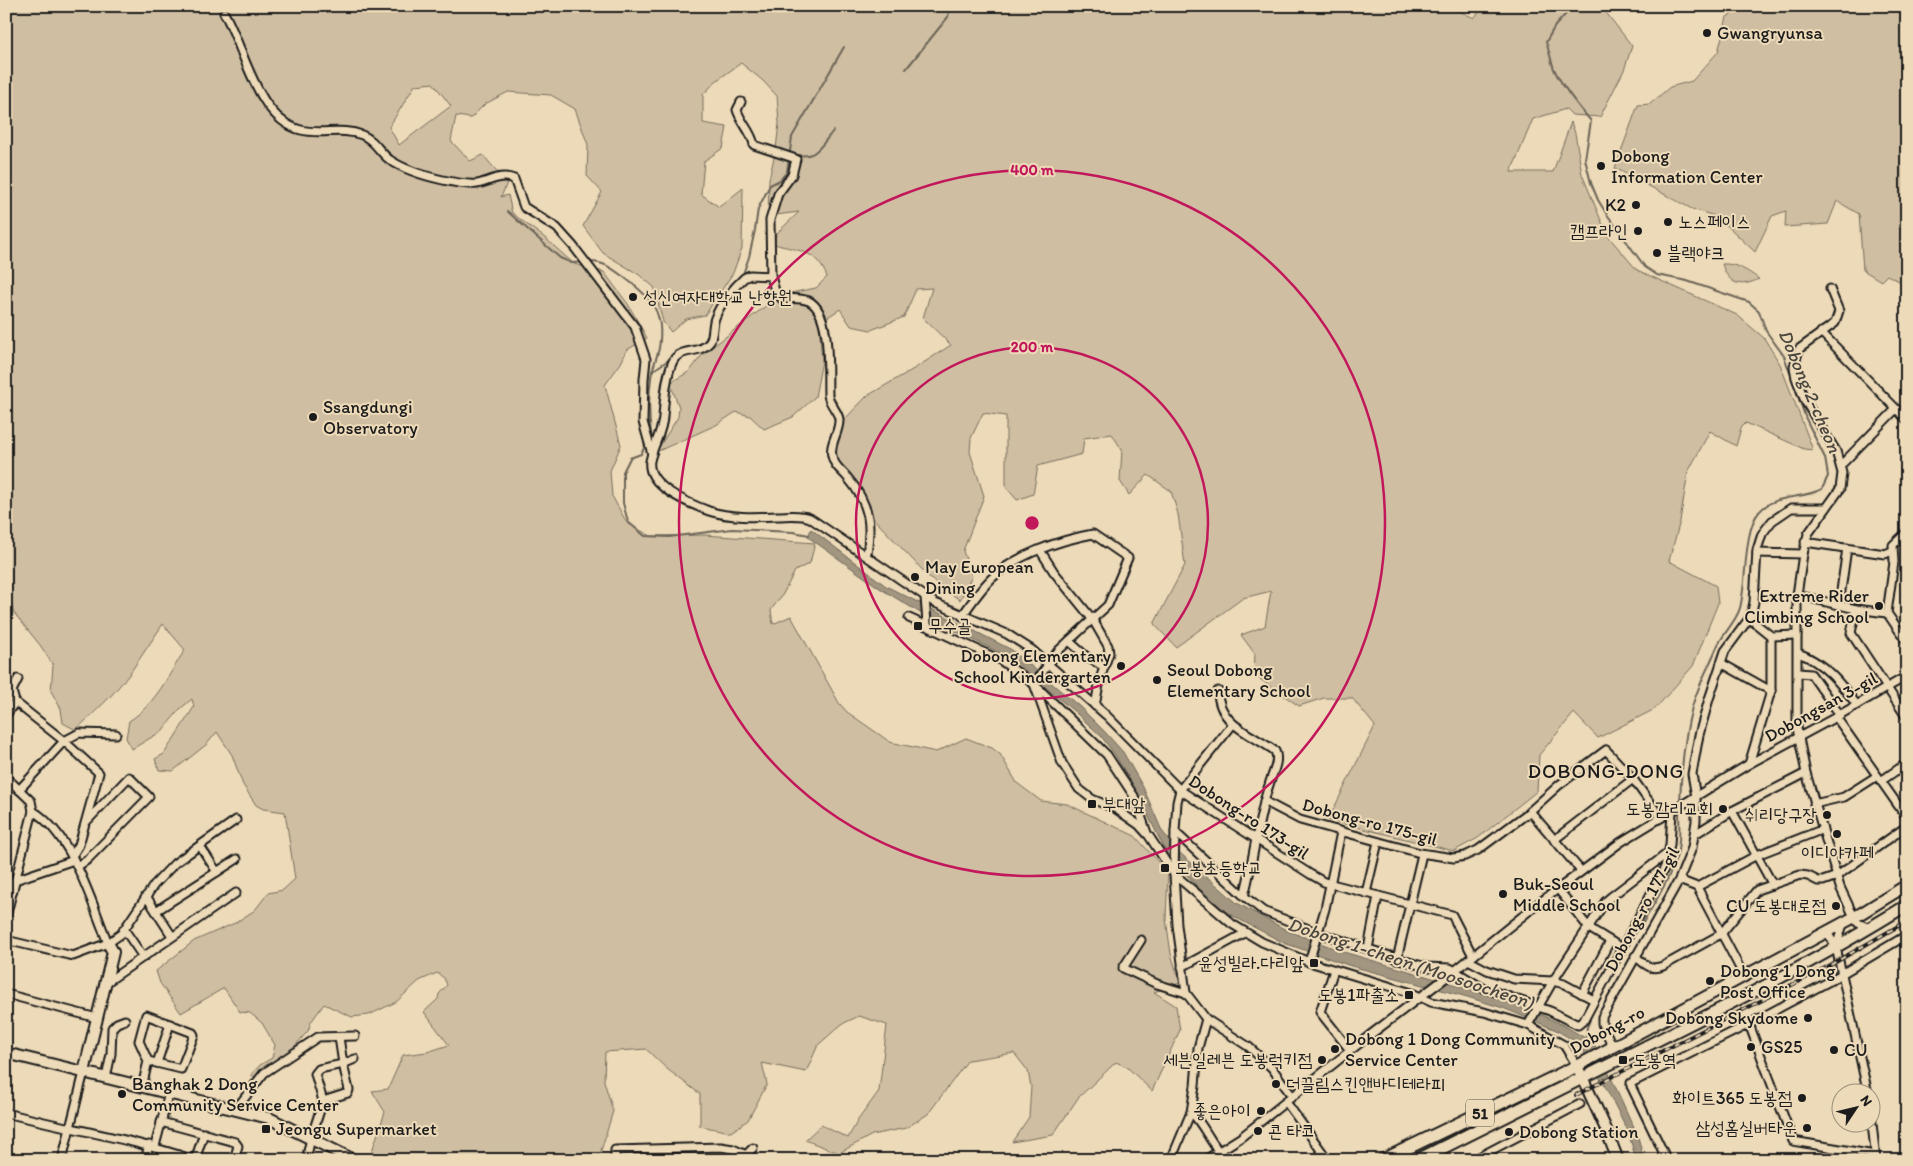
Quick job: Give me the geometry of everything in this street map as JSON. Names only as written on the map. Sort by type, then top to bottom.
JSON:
[{"type":"main road","name":"Dobong-ro","points":[[1383,1160],[1612,1048],[1844,923],[1851,913],[1907,885]]},
{"type":"main road","name":"Dobong-ro","points":[[1418,1160],[1772,982],[1870,928],[1907,905]]},
{"type":"main road","points":[[84,1072],[113,952],[108,943]]},
{"type":"main road","points":[[6,1053],[269,1118],[354,1160]]},
{"type":"main road","points":[[1580,1064],[1618,1160]]},
{"type":"street","name":"Dobong-ro 173-gil","points":[[224,13],[263,100],[287,124],[301,130],[348,131],[362,135],[377,144],[389,159],[412,170],[441,179],[476,184],[491,179],[511,178],[516,183],[524,207],[557,228],[629,317],[645,351],[643,413],[645,433],[651,452],[650,468],[656,480],[669,491],[694,505],[722,514],[760,517],[808,517],[866,555],[925,599],[1007,634],[1032,650],[1095,706],[1180,790],[1310,874],[1331,884],[1452,915],[1470,958]]},
{"type":"street","points":[[741,102],[737,110],[743,123],[752,135],[754,145],[796,159],[792,175],[778,194],[770,220],[771,276],[776,291],[782,298],[808,301],[816,307],[822,317],[829,380],[828,398],[839,418],[831,454],[834,463],[848,478],[861,497],[866,511],[869,528],[866,555]]},
{"type":"street","points":[[651,452],[661,430],[666,389],[674,359],[681,354],[699,350],[709,343],[716,314],[744,278],[750,275],[771,276]]},
{"type":"street","points":[[1830,289],[1839,311],[1835,323],[1799,349],[1795,360],[1794,374],[1805,401],[1833,446],[1841,465],[1842,473],[1840,489],[1810,530],[1803,554],[1797,595],[1798,738],[1821,830],[1851,913],[1858,923],[1870,928]]},
{"type":"street","points":[[1821,332],[1907,420]]},
{"type":"street","points":[[1841,465],[1896,408]]},
{"type":"street","points":[[1797,635],[1771,636],[1750,619],[1754,602],[1757,553],[1763,531],[1783,513],[1794,508],[1826,508]]},
{"type":"street","points":[[1907,532],[1893,544],[1894,562],[1887,613],[1907,642]]},
{"type":"street","points":[[962,616],[996,574],[1011,564],[1070,538],[1093,534],[1128,558],[1111,600],[1102,612],[1047,664],[1034,683]]},
{"type":"street","points":[[1805,542],[1885,554],[1892,551]]},
{"type":"street","points":[[1839,605],[1847,548]]},
{"type":"street","points":[[1040,550],[1054,572],[1093,620],[1110,649],[1095,706]]},
{"type":"street","points":[[1757,553],[1803,554]]},
{"type":"street","points":[[1797,595],[1856,609],[1887,613]]},
{"type":"street","points":[[925,599],[926,624]]},
{"type":"street","points":[[1856,609],[1851,633],[1907,718]]},
{"type":"street","points":[[909,618],[926,624],[1000,660],[1034,683],[1107,755],[1134,796],[1148,836]]},
{"type":"street","name":"Dobong-ro 177-gil","points":[[1612,1048],[1601,1019],[1679,880],[1692,848],[1695,834],[1692,774],[1704,717],[1721,663],[1731,641],[1750,619]]},
{"type":"street","name":"Dobongsan 3-gil","points":[[1749,764],[1771,691],[1771,636]]},
{"type":"street","points":[[1069,642],[1087,657],[1104,667]]},
{"type":"street","points":[[1798,653],[1814,662],[1838,681],[1856,705]]},
{"type":"street","points":[[1721,663],[1771,691]]},
{"type":"street","points":[[1798,673],[1810,674],[1907,818]]},
{"type":"street","name":"Dobongsan 3-gil","points":[[1204,1160],[1218,1152],[1286,1102],[1580,871],[1621,842],[1749,764],[1907,676]]},
{"type":"street","points":[[18,679],[12,691],[15,702],[99,773],[74,861]]},
{"type":"street","points":[[1034,683],[1062,763],[1080,789],[1085,794],[1127,816],[1139,826],[1174,873],[1217,913],[1245,932],[1275,948],[1334,970],[1423,996],[1431,1002],[1484,1012],[1529,1024],[1564,1044],[1580,1064]]},
{"type":"street","points":[[1218,691],[1220,709],[1233,724],[1275,751],[1277,758],[1264,801],[1244,896]]},
{"type":"street","points":[[6,714],[15,702]]},
{"type":"street","points":[[1233,724],[1180,790],[1177,802],[1174,873],[1177,925],[1186,993],[1206,1019],[1231,1034],[1272,1068],[1292,1096]]},
{"type":"street","points":[[19,790],[64,742],[79,733],[116,734]]},
{"type":"street","name":"Dobong-ro 175-gil","points":[[1264,801],[1300,820],[1422,854],[1454,858],[1465,856],[1478,850],[1606,750],[1634,779],[1661,818]]},
{"type":"street","points":[[1814,804],[1844,797],[1907,763]]},
{"type":"street","points":[[1695,834],[1732,811],[1806,773]]},
{"type":"street","points":[[6,777],[31,801],[33,811],[15,880],[10,888],[6,917]]},
{"type":"street","points":[[15,880],[74,861],[87,860],[149,797],[129,777],[85,823]]},
{"type":"street","points":[[1554,840],[1634,779]]},
{"type":"street","points":[[33,811],[49,823],[74,861],[108,943]]},
{"type":"street","points":[[1530,811],[1580,871]]},
{"type":"street","name":"Dobong-ro 177-gil","points":[[1538,1007],[1578,1025],[1584,1020],[1662,872],[1669,852],[1673,811]]},
{"type":"street","points":[[1732,811],[1773,885]]},
{"type":"street","points":[[6,940],[73,956],[108,943],[121,934],[146,896],[175,863],[236,820]]},
{"type":"street","points":[[1635,956],[1651,968],[1656,969],[1721,934],[1757,890],[1800,875],[1808,876],[1818,881],[1837,876],[1907,826]]},
{"type":"street","points":[[1696,887],[1757,855],[1821,830]]},
{"type":"street","name":"Dobong-ro 173-gil","points":[[1331,884],[1341,832]]},
{"type":"street","points":[[1175,835],[1244,896],[1270,914],[1318,934],[1420,966],[1450,968],[1453,972],[1481,987],[1538,1007]]},
{"type":"street","points":[[1366,893],[1378,842]]},
{"type":"street","points":[[200,846],[217,872]]},
{"type":"street","points":[[1529,1024],[1553,981],[1612,896],[1669,852]]},
{"type":"street","points":[[1397,959],[1422,854]]},
{"type":"street","points":[[156,911],[237,859]]},
{"type":"street","points":[[6,878],[10,888]]},
{"type":"street","points":[[1679,880],[1696,887],[1744,976]]},
{"type":"street","points":[[1309,960],[1331,884]]},
{"type":"street","points":[[1558,889],[1589,928],[1622,948]]},
{"type":"street","points":[[107,982],[236,893]]},
{"type":"street","points":[[146,896],[172,936]]},
{"type":"street","points":[[1368,950],[1378,896]]},
{"type":"street","points":[[1836,947],[1844,923]]},
{"type":"street","points":[[124,929],[144,957]]},
{"type":"street","points":[[1182,967],[1245,932]]},
{"type":"street","points":[[1827,932],[1836,947],[1866,1084]]},
{"type":"street","points":[[1667,1160],[1631,1084],[1841,975],[1907,935]]},
{"type":"street","points":[[1141,940],[1123,968],[1157,984],[1186,993]]},
{"type":"street","points":[[1582,994],[1610,941]]},
{"type":"street","points":[[1470,958],[1487,970],[1514,979],[1553,981],[1564,984],[1594,1000]]},
{"type":"street","points":[[1334,970],[1320,1012],[1350,1050]]},
{"type":"street","points":[[6,994],[97,1018]]},
{"type":"street","points":[[142,1087],[148,1061],[139,1041],[146,1015],[191,1031],[194,1035],[181,1069],[148,1061]]},
{"type":"street","points":[[1171,1160],[1192,1112],[1196,1086],[1198,1048],[1206,1019]]},
{"type":"street","points":[[106,1078],[111,1054],[112,1028],[116,1023],[125,1020]]},
{"type":"street","points":[[157,1063],[170,1024]]},
{"type":"street","points":[[1749,1024],[1793,1141],[1875,1158],[1873,1134]]},
{"type":"street","points":[[236,1109],[256,1082],[280,1061],[318,1037],[355,1036]]},
{"type":"street","points":[[323,1101],[348,1093],[350,1090],[343,1064],[339,1037]]},
{"type":"street","points":[[306,1160],[323,1101],[315,1074],[319,1070],[343,1064],[355,1058]]},
{"type":"street","points":[[62,1160],[84,1072]]},
{"type":"street","points":[[145,1160],[161,1122],[170,1093]]},
{"type":"street","points":[[1286,1102],[1328,1160]]},
{"type":"street","points":[[1473,1160],[1580,1104]]},
{"type":"street","points":[[1192,1112],[1200,1121],[1218,1152],[1228,1160]]},
{"type":"street","points":[[6,1113],[152,1146],[195,1160],[204,1133]]},
{"type":"street","points":[[161,1122],[231,1140],[238,1146],[234,1160]]},
{"type":"street","points":[[615,1160],[615,1150],[721,1147],[733,1150],[744,1158],[754,1148]]},
{"type":"shaded area","points":[[6,6],[1449,6],[1474,18],[1484,6],[1601,6],[1632,46],[1624,70],[1600,117],[1572,115],[1566,109],[1533,119],[1511,172],[1553,172],[1571,122],[1575,133],[1582,174],[1607,235],[1637,270],[1737,315],[1764,338],[1780,364],[1813,450],[1804,449],[1746,423],[1741,428],[1736,446],[1710,431],[1688,472],[1680,521],[1669,561],[1716,586],[1718,603],[1693,666],[1655,709],[1598,738],[1574,713],[1539,755],[1537,791],[1478,838],[1454,851],[1328,820],[1375,726],[1352,698],[1324,698],[1299,706],[1254,675],[1255,654],[1241,635],[1265,626],[1271,591],[1243,598],[1176,647],[1154,624],[1185,565],[1178,514],[1171,491],[1148,475],[1129,495],[1120,481],[1122,450],[1112,434],[1084,438],[1082,454],[1038,466],[1033,494],[1017,500],[1006,487],[1006,416],[983,413],[971,438],[970,452],[984,496],[963,551],[972,576],[960,600],[934,582],[871,516],[853,488],[833,464],[832,443],[843,421],[867,396],[951,345],[923,318],[932,288],[916,289],[904,317],[871,330],[851,326],[840,309],[819,323],[822,361],[815,397],[793,417],[764,429],[750,416],[736,412],[716,425],[656,452],[678,417],[679,407],[670,383],[690,371],[702,355],[780,295],[816,288],[827,277],[818,261],[806,253],[774,244],[776,234],[799,212],[768,216],[769,179],[776,149],[779,123],[777,96],[762,80],[741,63],[716,81],[703,95],[703,123],[727,127],[723,148],[704,161],[701,194],[719,207],[743,188],[742,248],[733,273],[705,315],[686,319],[671,332],[663,322],[654,287],[638,274],[603,253],[583,226],[602,192],[587,176],[588,145],[575,109],[551,95],[508,92],[485,104],[471,118],[456,116],[451,141],[470,161],[483,155],[507,183],[501,197],[508,195],[512,213],[545,238],[574,264],[604,272],[628,304],[647,338],[627,350],[621,363],[605,385],[621,445],[610,471],[612,496],[627,523],[651,536],[705,535],[815,543],[810,563],[795,571],[783,594],[771,610],[773,624],[791,616],[839,703],[847,712],[890,742],[936,752],[966,738],[992,748],[1000,754],[1017,783],[1041,801],[1067,804],[1135,836],[1168,873],[1166,919],[1171,954],[1180,983],[1154,992],[1176,1006],[1180,1030],[1152,1091],[1127,1067],[1116,1062],[1078,1098],[1053,1135],[1012,1142],[1029,1117],[1031,1087],[1028,1071],[1014,1053],[968,1060],[928,1114],[906,1128],[872,1135],[839,1153],[805,1140],[821,1125],[848,1138],[858,1120],[879,1091],[887,1025],[859,1016],[842,1024],[818,1045],[806,1072],[762,1063],[767,1084],[748,1120],[731,1132],[700,1126],[700,1094],[667,1069],[646,1049],[605,1052],[604,1081],[613,1111],[601,1151],[594,1160],[382,1160],[372,1151],[385,1112],[372,1091],[388,1089],[403,1055],[427,1052],[449,1045],[424,1012],[438,999],[439,994],[447,985],[444,978],[437,973],[419,981],[396,1002],[369,1015],[352,1017],[324,1004],[311,1022],[308,1031],[294,1047],[256,1077],[251,1075],[260,1065],[272,1058],[275,1045],[262,1023],[250,1013],[240,1012],[224,988],[181,1013],[160,983],[156,971],[194,941],[235,923],[255,910],[268,893],[283,890],[295,879],[285,812],[263,809],[256,805],[243,785],[232,755],[217,732],[207,744],[173,771],[159,770],[155,759],[164,754],[194,707],[192,699],[180,709],[162,731],[132,749],[126,738],[129,721],[154,698],[185,650],[163,624],[128,676],[109,698],[76,730],[63,723],[61,709],[51,691],[53,665],[40,645],[14,613],[6,587]],"holes":[[[433,83],[451,106],[399,145],[389,127],[415,85]]]},
{"type":"shaded area","points":[[1744,6],[1907,6],[1907,285],[1887,275],[1881,281],[1863,270],[1859,214],[1837,201],[1828,224],[1785,227],[1786,211],[1772,216],[1755,252],[1718,217],[1692,209],[1615,168],[1638,105],[1650,104],[1670,87],[1692,81],[1718,52],[1727,17]]},
{"type":"shaded area","points":[[1722,264],[1737,266],[1759,279],[1741,284],[1736,283],[1728,276]]},
{"type":"shaded area","points":[[811,529],[886,586],[1012,650],[1080,707],[1123,752],[1143,787],[1162,831],[1180,853],[1237,903],[1288,931],[1347,953],[1480,992],[1529,1009],[1563,1025],[1592,1042],[1598,1050],[1638,1137],[1644,1160],[1636,1160],[1628,1131],[1606,1088],[1582,1050],[1573,1040],[1556,1030],[1503,1008],[1351,966],[1284,943],[1227,913],[1204,894],[1166,852],[1133,785],[1101,736],[1012,659],[927,617],[881,589],[808,537]]},
{"type":"waterway","points":[[906,69],[948,17],[950,6]]},
{"type":"waterway","name":"Dobong 2-cheon","points":[[1573,6],[1555,26],[1546,42],[1554,69],[1571,96],[1591,121],[1585,159],[1591,183],[1598,200],[1645,267],[1657,275],[1687,281],[1749,302],[1759,311],[1766,331],[1784,356],[1806,419],[1825,458],[1828,476],[1822,489],[1806,495],[1773,502],[1765,506],[1754,521],[1750,531],[1740,608],[1736,618],[1717,647],[1692,707],[1683,755],[1680,804]]},
{"type":"waterway","points":[[739,278],[743,274],[749,257],[758,209],[770,185],[780,180],[787,172],[792,137],[844,47]]},
{"type":"waterway","points":[[789,153],[810,155],[819,148],[833,131]]},
{"type":"waterway","name":"Dobong 1-cheon (Moosoocheon)","points":[[507,211],[560,258],[572,263],[583,262]]},
{"type":"waterway","name":"Dobong 1-cheon (Moosoocheon)","points":[[588,262],[604,264],[625,278],[643,292],[658,316],[660,325],[659,348],[652,370],[650,385],[650,438]]},
{"type":"waterway","points":[[693,347],[704,342],[709,331]]},
{"type":"waterway","points":[[652,371],[673,357]]},
{"type":"waterway","name":"Dobong 1-cheon (Moosoocheon)","points":[[646,444],[641,454],[630,458],[623,472],[623,503],[628,522],[645,536],[669,537],[732,529],[793,532],[809,535]]},
{"type":"waterway","name":"Dobong 2-cheon","points":[[1640,928],[1674,865],[1679,838],[1679,809]]},
{"type":"waterway","name":"Dobong 2-cheon","points":[[1586,1039],[1590,1020]]},
{"type":"railway","points":[[1576,1095],[1827,967],[1907,921]]},
{"type":"place","name":"Gwangryunsa","points":[[1707,33]]},
{"type":"place","name":"Dobong Information Center","points":[[1601,166]]},
{"type":"place","name":"K2","points":[[1636,205]]},
{"type":"place","name":"노스페이스","points":[[1668,222]]},
{"type":"place","name":"캠프라인","points":[[1638,231]]},
{"type":"place","name":"블랙야크","points":[[1657,253]]},
{"type":"place","name":"성신여자대학교 난향원","points":[[633,297]]},
{"type":"place","name":"Ssangdungi Observatory","points":[[313,417]]},
{"type":"place","name":"May European Dining","points":[[915,577]]},
{"type":"place","name":"Extreme Rider Climbing School","points":[[1879,606]]},
{"type":"place","name":"무수골","points":[[918,626]]},
{"type":"place","name":"Dobong Elementary School Kindergarten","points":[[1121,666]]},
{"type":"place","name":"Seoul Dobong Elementary School","points":[[1157,680]]},
{"type":"place","name":"부대앞","points":[[1092,804]]},
{"type":"place","name":"도봉감리교회","points":[[1723,809]]},
{"type":"place","name":"쉬리당구장","points":[[1827,815]]},
{"type":"place","name":"이디야카페","points":[[1837,834]]},
{"type":"place","name":"도봉초등학교","points":[[1165,868]]},
{"type":"place","name":"Buk-Seoul Middle School","points":[[1503,894]]},
{"type":"place","name":"CU 도봉대로점","points":[[1836,906]]},
{"type":"place","name":"윤성빌라.다리앞","points":[[1314,963]]},
{"type":"place","name":"Dobong 1 Dong Post Office","points":[[1710,981]]},
{"type":"place","name":"도봉1파출소","points":[[1409,995]]},
{"type":"place","name":"Dobong Skydome","points":[[1808,1018]]},
{"type":"place","name":"GS25","points":[[1751,1047]]},
{"type":"place","name":"Dobong 1 Dong Community Service Center","points":[[1335,1049]]},
{"type":"place","name":"CU","points":[[1834,1050]]},
{"type":"place","name":"세븐일레븐 도봉럭키점","points":[[1322,1060]]},
{"type":"place","name":"도봉역","points":[[1623,1060]]},
{"type":"place","name":"더끌림스킨앤바디테라피","points":[[1276,1084]]},
{"type":"place","name":"Banghak 2 Dong Community Service Center","points":[[122,1094]]},
{"type":"place","name":"화이트365 도봉점","points":[[1802,1098]]},
{"type":"place","name":"좋은아이","points":[[1261,1111]]},
{"type":"place","name":"삼성홈실버타운","points":[[1807,1128]]},
{"type":"place","name":"Jeongu Supermarket","points":[[266,1129]]},
{"type":"place","name":"콘 타코","points":[[1258,1131]]},
{"type":"place","name":"Dobong Station","points":[[1509,1132]]},
{"type":"district","name":"DOBONG-DONG","points":[[1606,771]]}]
